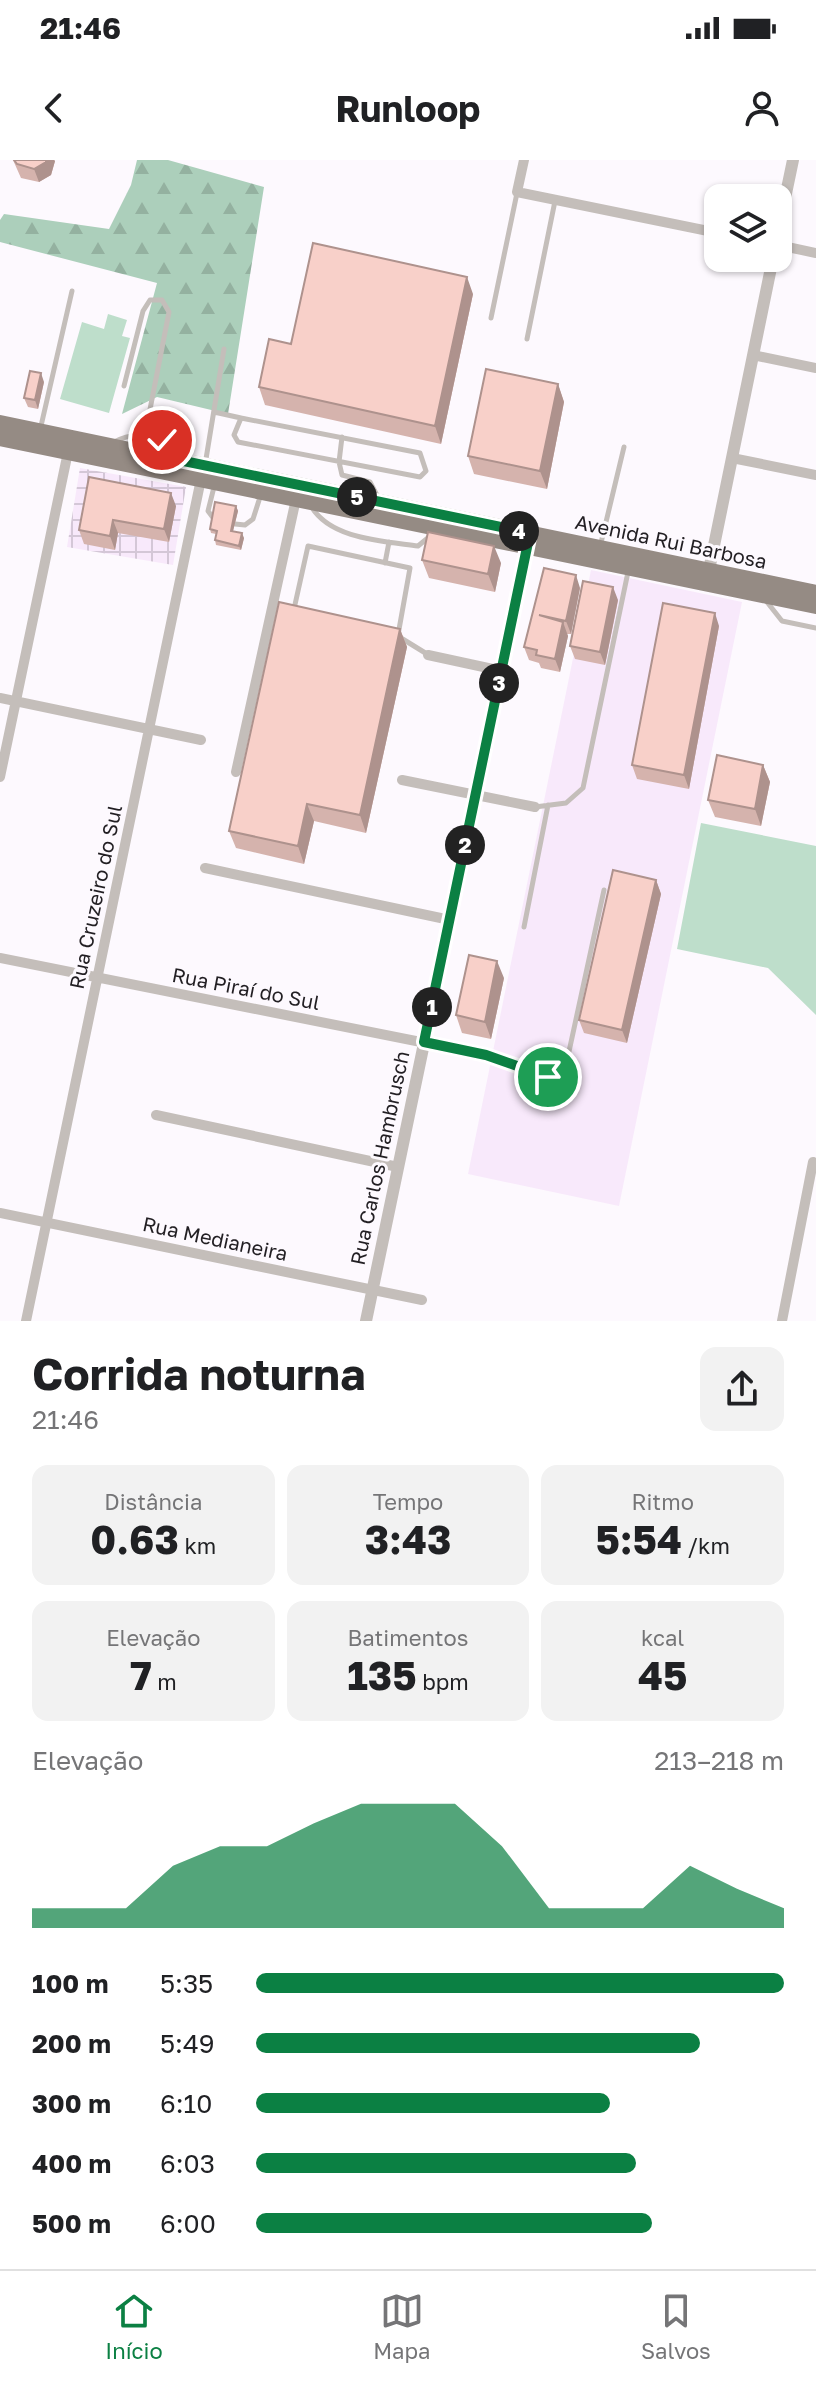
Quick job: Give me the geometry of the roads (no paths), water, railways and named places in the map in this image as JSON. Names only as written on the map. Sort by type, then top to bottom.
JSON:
[{"type":"main road","name":"Avenida Rui Barbosa","points":[[0,423],[179,460],[207,476],[261,492],[441,529],[600,548],[816,593]]},
{"type":"main road","name":"Avenida Rui Barbosa","points":[[0,438],[207,476],[379,502],[629,567],[816,606]]},
{"type":"street","points":[[524,160],[517,192],[704,230]]},
{"type":"street","points":[[788,184],[793,160]]},
{"type":"street","points":[[792,248],[816,253]]},
{"type":"street","points":[[709,570],[770,272]]},
{"type":"street","points":[[753,355],[816,368]]},
{"type":"street","points":[[0,777],[68,452]]},
{"type":"street","points":[[732,458],[816,475]]},
{"type":"street","name":"Rua Cruzeiro do Sul","points":[[26,1321],[149,729],[207,476]]},
{"type":"street","points":[[236,772],[302,500]]},
{"type":"street","name":"Rua Carlos Hambrusch","points":[[366,1321],[529,540]]},
{"type":"street","points":[[428,655],[502,671]]},
{"type":"street","points":[[0,698],[201,740]]},
{"type":"street","points":[[402,780],[535,807]]},
{"type":"street","points":[[205,868],[450,920]]},
{"type":"street","name":"Rua Piraí do Sul","points":[[0,958],[486,1055]]},
{"type":"street","points":[[156,1115],[398,1167]]},
{"type":"street","points":[[782,1321],[813,1162]]},
{"type":"street","name":"Rua Medianeira","points":[[0,1213],[422,1300]]},
{"type":"lane","points":[[491,318],[517,192]]},
{"type":"lane","points":[[527,339],[555,200]]},
{"type":"lane","points":[[39,431],[72,291]]},
{"type":"lane","points":[[124,386],[143,311],[150,300],[162,300],[169,312],[145,435]]},
{"type":"lane","points":[[214,519],[208,511],[207,476],[224,349]]},
{"type":"lane","points":[[214,412],[420,453],[426,471],[420,477],[238,442],[234,435],[241,418]]},
{"type":"lane","points":[[107,445],[130,434],[145,435],[162,440],[179,460]]},
{"type":"lane","points":[[342,437],[339,462],[342,475],[374,484],[379,502]]},
{"type":"lane","points":[[600,548],[624,447]]},
{"type":"lane","points":[[235,524],[245,525],[253,519],[261,492]]},
{"type":"lane","points":[[302,500],[319,520],[339,530],[389,542],[418,546],[441,529]]},
{"type":"lane","points":[[385,563],[389,542]]},
{"type":"lane","points":[[292,615],[308,546],[410,568],[398,636]]},
{"type":"lane","points":[[535,807],[566,803],[583,788],[629,567]]},
{"type":"lane","points":[[762,595],[782,621],[816,628]]},
{"type":"lane","points":[[385,634],[398,636],[428,655]]},
{"type":"lane","points":[[524,927],[548,805]]},
{"type":"lane","points":[[486,1055],[548,1077],[565,1070],[604,890]]}]
